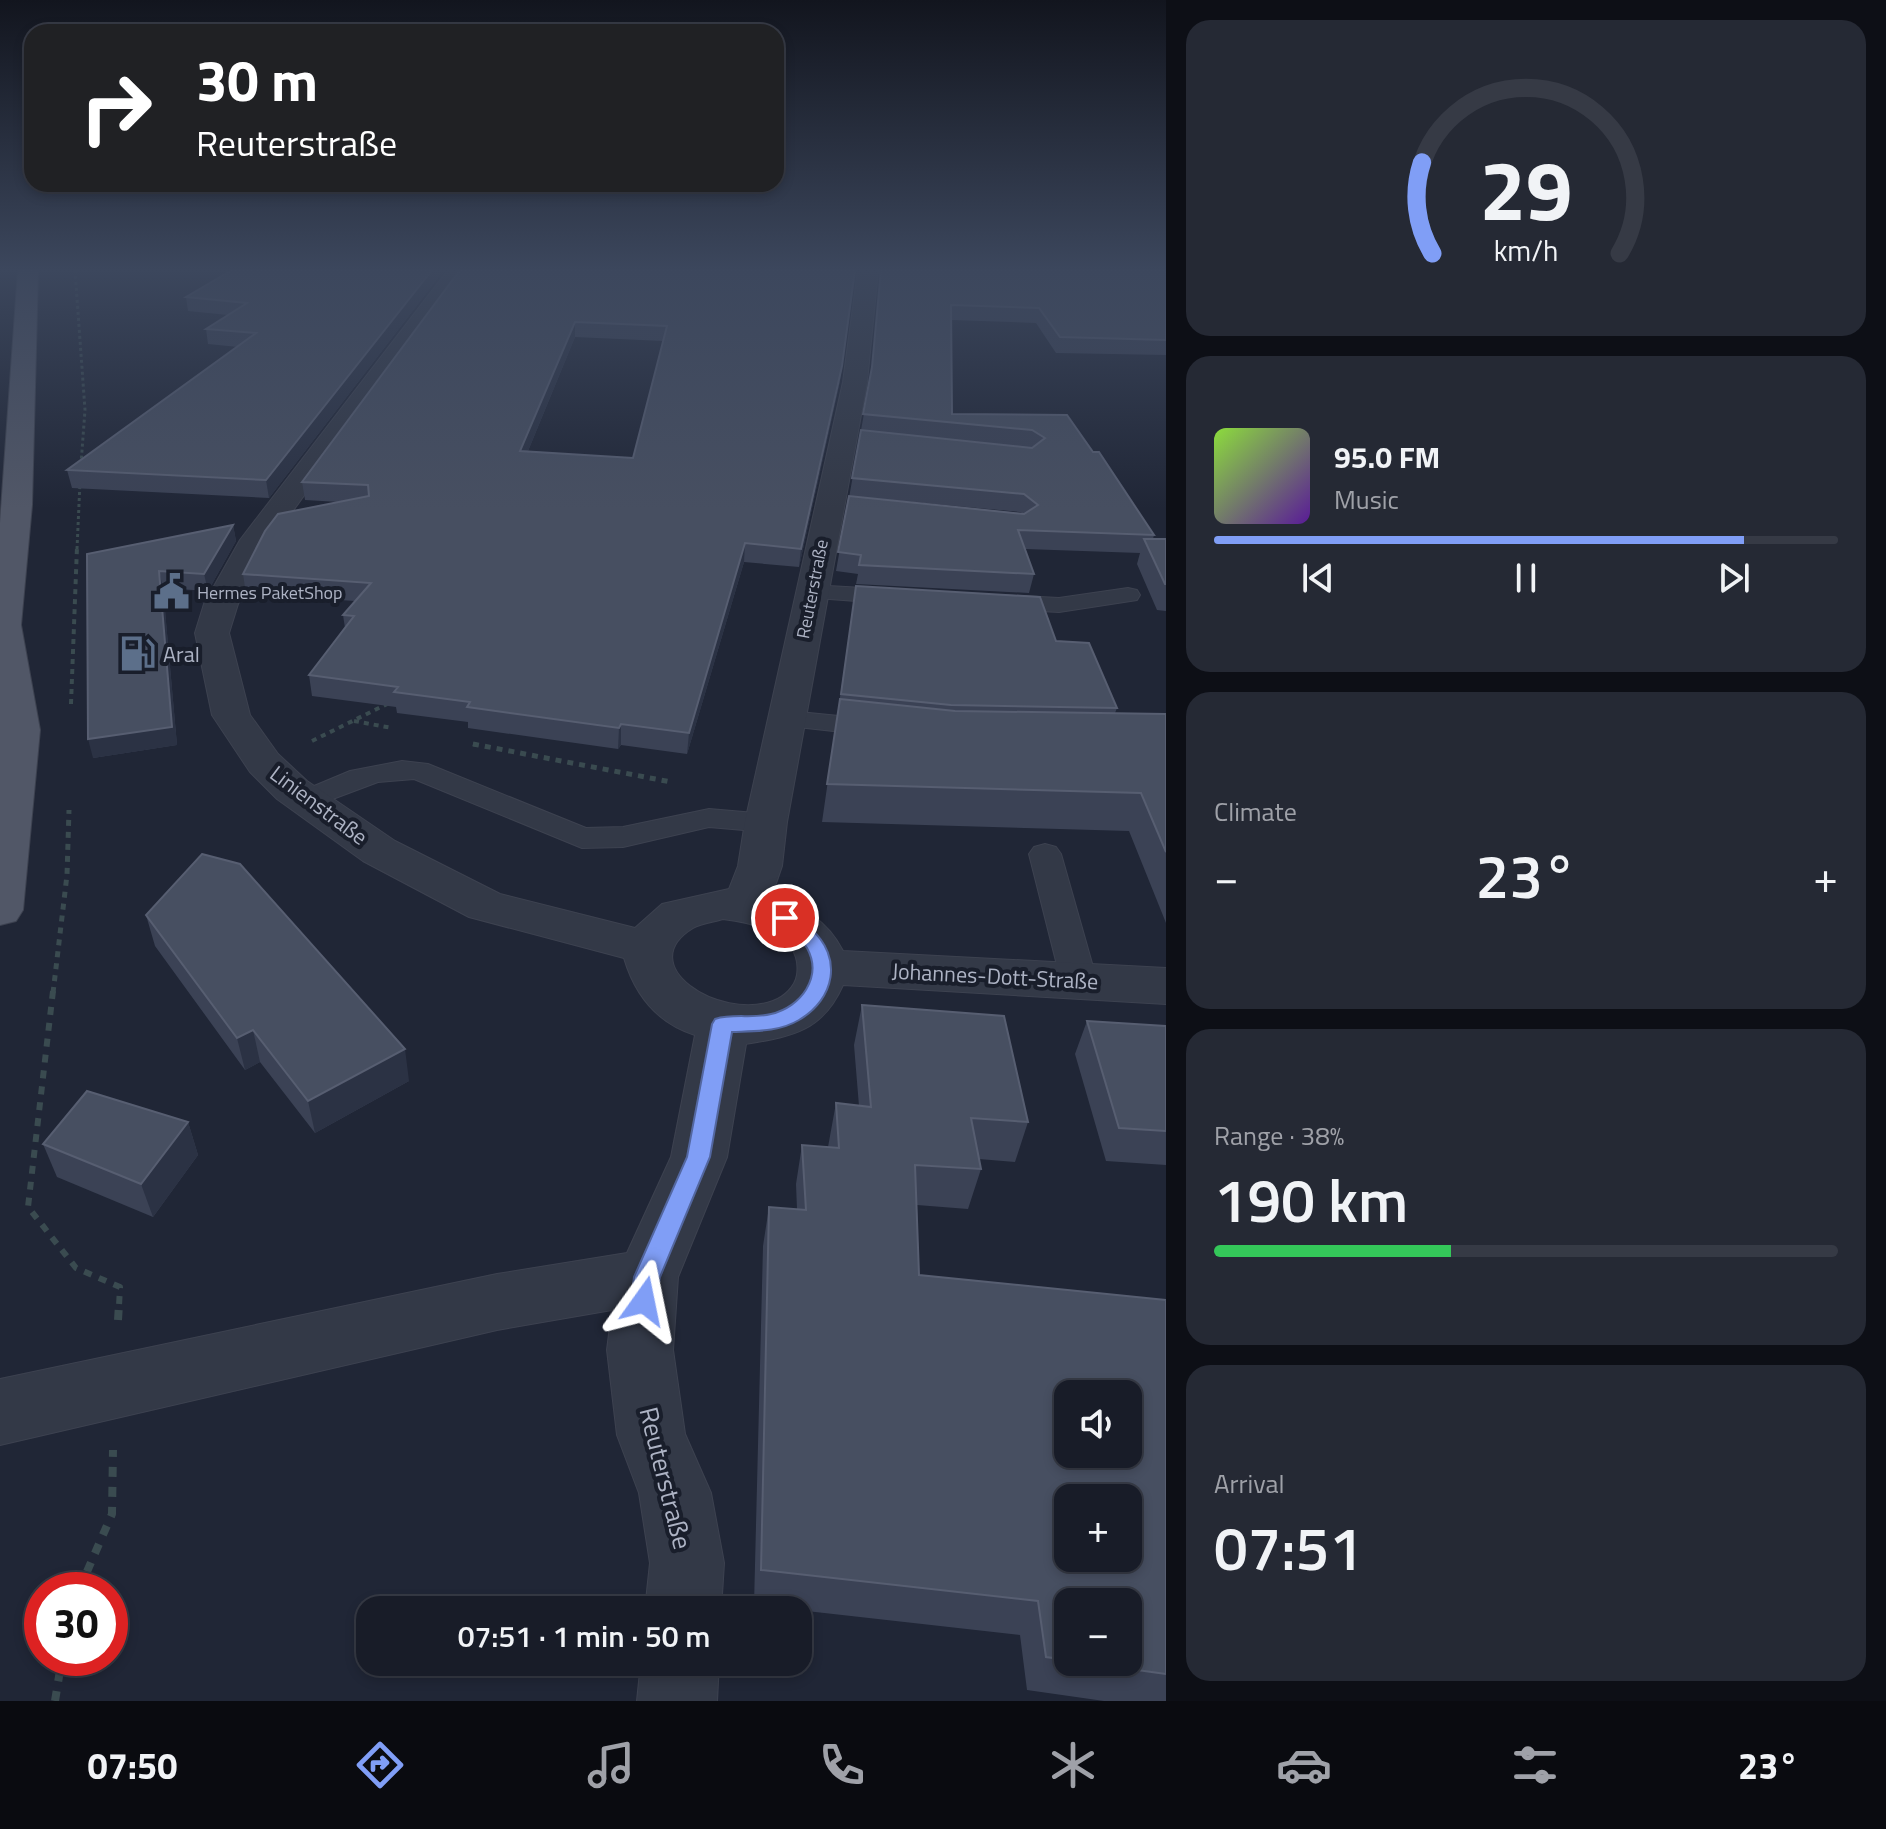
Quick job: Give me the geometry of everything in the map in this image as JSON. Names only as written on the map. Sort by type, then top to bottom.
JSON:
[{"type":"main road","points":[[0,910],[21,730],[2,631],[17,505],[24,349]]},
{"type":"street","name":"Linienstraße","points":[[399,349],[251,547],[221,604],[212,633],[231,715],[264,763],[306,800],[379,851],[485,906],[649,948]]},
{"type":"street","name":"Reuterstraße","points":[[746,905],[760,866],[811,592],[843,505],[860,349]]},
{"type":"street","points":[[723,904],[746,905],[785,918],[815,943],[823,967],[821,983],[813,997],[791,1015],[770,1023],[723,1024],[679,1008],[653,980],[647,964],[649,948],[656,934],[684,912],[723,904]]},
{"type":"street","name":"Johannes-Dott-Straße","points":[[823,967],[1166,986]]},
{"type":"street","name":"Reuterstraße","points":[[684,1596],[687,1563],[675,1493],[651,1435],[640,1350],[647,1277],[699,1157],[723,1024]]},
{"type":"street","points":[[0,1412],[497,1302],[647,1277]]},
{"type":"street","points":[[677,1701],[679,1676]]},
{"type":"lane","points":[[811,592],[919,598]]},
{"type":"lane","points":[[981,601],[1059,605],[1128,595]]},
{"type":"lane","points":[[789,719],[900,730]]},
{"type":"lane","points":[[306,800],[356,777],[391,768],[418,770],[582,838],[623,837],[664,826],[768,811]]},
{"type":"lane","points":[[1045,854],[1079,981]]},
{"type":"path","points":[[71,717],[75,559],[85,410],[81,349]]},
{"type":"path","points":[[264,763],[391,703]]},
{"type":"path","points":[[354,721],[398,729]]},
{"type":"path","points":[[470,743],[768,811]]},
{"type":"path","points":[[69,796],[67,875],[28,1207],[76,1268],[120,1287],[114,1386],[112,1514],[87,1572]]},
{"type":"path","points":[[55,1701],[59,1676]]},
{"type":"building","points":[[233,349],[369,349],[266,480],[67,470]]},
{"type":"building","points":[[401,349],[563,349],[520,451],[633,458],[661,349],[844,349],[801,549],[745,543],[689,733],[621,724],[619,728],[467,707],[470,702],[394,692],[398,687],[309,675],[354,616],[343,615],[371,583],[243,574],[265,531],[278,514],[369,496],[368,485],[302,482]]},
{"type":"building","points":[[874,349],[951,349],[952,414],[1067,415],[1093,452],[1099,452],[1154,535],[1018,530],[1034,574],[859,565],[861,555],[838,552],[849,496],[1024,514],[1038,505],[1024,494],[852,478],[861,430],[1032,448],[1045,438],[1032,430],[863,414]]},
{"type":"building","points":[[233,525],[204,574],[159,571],[172,727],[88,739],[87,554]]},
{"type":"building","points":[[1144,539],[1166,539],[1166,584],[1165,584]]},
{"type":"building","points":[[856,586],[1040,597],[1056,641],[1089,643],[1117,708],[951,705],[841,694]]},
{"type":"building","points":[[840,699],[955,711],[1166,714],[1166,852],[1141,793],[827,784]]},
{"type":"building","points":[[202,854],[240,864],[405,1049],[308,1101],[253,1030],[237,1038],[146,915]]},
{"type":"building","points":[[862,1005],[1004,1016],[1028,1122],[971,1118],[981,1169],[915,1165],[919,1275],[1166,1300],[1166,1674],[1142,1671],[1142,1588],[1054,1588],[1054,1658],[1046,1657],[1038,1601],[761,1570],[769,1207],[806,1210],[802,1145],[839,1148],[836,1103],[871,1107]]},
{"type":"building","points":[[1087,1021],[1166,1026],[1166,1131],[1119,1128]]},
{"type":"building","points":[[87,1091],[188,1122],[141,1184],[43,1144]]},
{"type":"place","name":"Hermes PaketShop","points":[[171,592]]},
{"type":"place","name":"Aral","points":[[137,654]]},
{"type":"route","points":[[644,1301],[647,1277],[699,1157],[723,1024],[747,1026],[770,1023],[791,1015],[813,997],[821,983],[823,967],[815,943],[785,918]]}]
